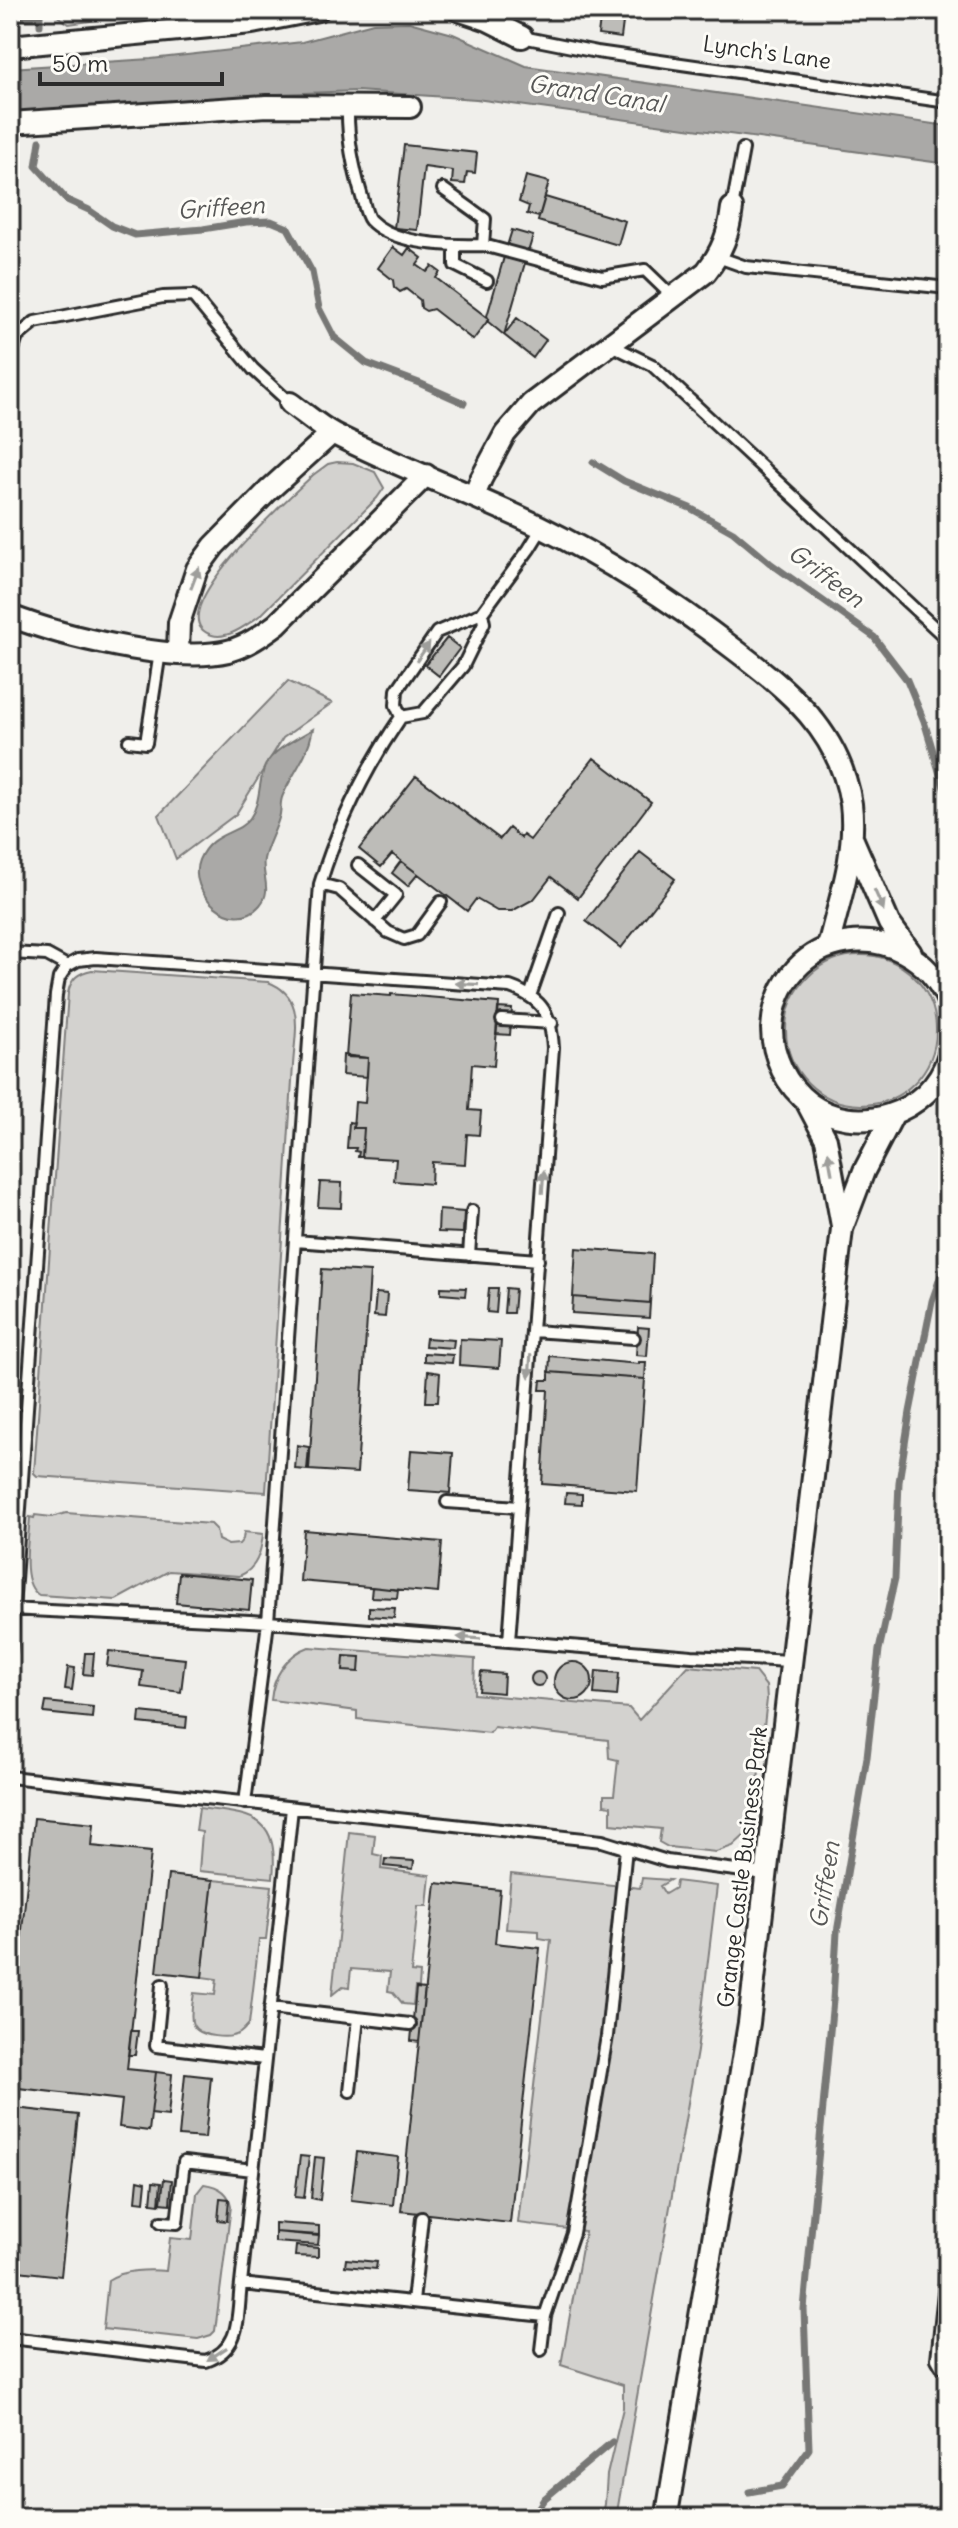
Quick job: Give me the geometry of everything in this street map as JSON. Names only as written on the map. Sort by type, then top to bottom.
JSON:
[{"type":"street","points":[[10,46],[252,23],[318,10]]},
{"type":"street","name":"Lynch's Lane","points":[[458,10],[490,15],[522,37]]},
{"type":"street","points":[[10,123],[267,106],[410,107]]},
{"type":"street","points":[[474,496],[496,450],[516,419],[531,404],[706,272],[718,257],[730,231],[732,208]]},
{"type":"street","points":[[290,403],[332,433],[542,528],[628,575],[703,625],[806,708],[827,738],[843,775],[850,803],[853,840],[828,947],[857,940],[887,943],[913,956]]},
{"type":"street","points":[[169,652],[197,569],[214,546],[332,433]]},
{"type":"street","points":[[10,616],[71,635],[169,652],[232,650],[277,624],[426,475]]},
{"type":"street","points":[[853,840],[889,923],[913,956],[935,976],[948,1001]]},
{"type":"street","name":"Grange Castle Business Park","points":[[828,947],[805,960],[787,980],[776,1004],[772,1031],[776,1057],[788,1081],[806,1101],[826,1139],[842,1229]]},
{"type":"street","points":[[806,1101],[829,1114],[856,1120],[874,1120],[893,1115],[913,1105],[942,1082],[948,1057]]},
{"type":"street","name":"Grange Castle Business Park","points":[[667,2515],[749,2023],[842,1229],[864,1171],[893,1115]]},
{"type":"lane","name":"Lynch's Lane","points":[[522,37],[597,52],[948,102]]},
{"type":"lane","points":[[348,106],[347,127],[353,166],[368,218],[387,232],[409,239],[455,246],[483,245],[602,277],[645,270],[674,298]]},
{"type":"lane","points":[[732,208],[743,149]]},
{"type":"lane","points":[[443,189],[485,219],[483,245]]},
{"type":"lane","points":[[455,246],[455,265],[487,281]]},
{"type":"lane","points":[[718,257],[746,267],[948,288]]},
{"type":"lane","points":[[10,359],[17,337],[35,322],[163,297],[193,296],[253,369],[290,403]]},
{"type":"lane","points":[[610,344],[652,365],[948,640]]},
{"type":"lane","points":[[401,717],[396,705],[397,690],[437,632],[482,613],[542,528]]},
{"type":"lane","points":[[245,1803],[268,1622],[320,884],[361,782],[401,717],[423,713],[463,666],[484,623],[482,613]]},
{"type":"lane","points":[[129,741],[146,743],[169,652]]},
{"type":"lane","points":[[358,865],[396,895],[375,921]]},
{"type":"lane","points":[[320,884],[339,889],[394,936],[410,939],[417,935],[441,902]]},
{"type":"lane","points":[[530,996],[559,913]]},
{"type":"lane","points":[[10,953],[47,955],[67,966]]},
{"type":"lane","points":[[10,1651],[56,995],[59,978],[67,966],[78,960],[96,958],[510,987],[530,996],[546,1011],[552,1023],[553,1048],[509,1641]]},
{"type":"lane","points":[[502,1020],[552,1023]]},
{"type":"lane","points":[[469,1255],[472,1211]]},
{"type":"lane","points":[[296,1241],[538,1260]]},
{"type":"lane","points":[[533,1331],[634,1338]]},
{"type":"lane","points":[[447,1502],[519,1507]]},
{"type":"lane","points":[[11,1610],[268,1622],[790,1661]]},
{"type":"lane","points":[[10,1777],[602,1841],[667,1861],[766,1874]]},
{"type":"lane","points":[[10,2338],[206,2361],[228,2348],[235,2334],[241,2284],[292,1808]]},
{"type":"lane","points":[[541,2350],[545,2316],[573,2233],[607,2036],[626,1848]]},
{"type":"lane","points":[[162,1985],[156,2046],[264,2059]]},
{"type":"lane","points":[[270,2008],[410,2024]]},
{"type":"lane","points":[[350,2091],[358,2018]]},
{"type":"lane","points":[[161,2222],[177,2223],[184,2162],[253,2170]]},
{"type":"lane","points":[[413,2302],[422,2218]]},
{"type":"lane","points":[[948,2254],[937,2359],[948,2371]]},
{"type":"lane","points":[[241,2284],[545,2316]]},
{"type":"shaded area","points":[[53,10],[169,10],[69,24]]},
{"type":"shaded area","points":[[353,463],[375,472],[384,488],[262,614],[232,633],[212,635],[199,624],[200,605],[213,581],[281,505],[313,475],[328,464]]},
{"type":"shaded area","points":[[288,681],[332,703],[283,738],[236,814],[176,859],[159,815]]},
{"type":"shaded area","points":[[861,955],[890,961],[914,977],[930,1001],[936,1030],[930,1059],[914,1083],[890,1099],[861,1105],[832,1099],[808,1083],[792,1059],[786,1030],[792,1001],[808,977],[832,961]]},
{"type":"shaded area","points":[[92,970],[268,982],[280,988],[293,1006],[296,1028],[266,1492],[37,1476],[34,1473],[68,993],[76,977]]},
{"type":"shaded area","points":[[66,1513],[211,1524],[216,1529],[218,1540],[228,1545],[239,1544],[244,1532],[263,1534],[257,1559],[250,1569],[239,1576],[169,1571],[116,1600],[39,1595],[29,1581],[27,1571],[30,1517],[52,1517]]},
{"type":"shaded area","points":[[309,1647],[475,1659],[474,1694],[629,1708],[639,1720],[688,1666],[755,1672],[766,1686],[767,1699],[754,1816],[746,1834],[733,1846],[716,1852],[668,1847],[659,1842],[661,1829],[611,1824],[611,1806],[604,1805],[604,1795],[614,1795],[618,1760],[609,1758],[608,1740],[494,1727],[490,1733],[357,1719],[357,1711],[271,1700],[275,1683],[287,1661]]},
{"type":"shaded area","points":[[199,1808],[247,1816],[258,1822],[271,1841],[273,1878],[199,1871],[202,1832],[196,1831]]},
{"type":"shaded area","points":[[349,1832],[375,1835],[373,1854],[382,1856],[381,1869],[430,1875],[427,1906],[418,1906],[411,1972],[420,1973],[413,2005],[403,2004],[393,1992],[388,1991],[390,1972],[351,1969],[349,1987],[343,1986],[332,1995]]},
{"type":"shaded area","points":[[511,1874],[640,1888],[642,1878],[670,1880],[660,1886],[665,1894],[675,1888],[676,1881],[717,1886],[697,2051],[616,2518],[602,2518],[607,2475],[623,2408],[623,2385],[561,2365],[585,2231],[518,2223],[551,1940],[539,1938],[539,1931],[506,1929]]},
{"type":"shaded area","points":[[213,1880],[272,1886],[266,1939],[259,1939],[249,2024],[240,2033],[229,2036],[201,2032],[193,2025],[191,2017],[194,1993],[215,1995],[217,1979],[202,1977]]},
{"type":"shaded area","points":[[204,2184],[222,2190],[231,2206],[215,2331],[198,2339],[103,2329],[108,2280],[136,2271],[166,2271],[170,2238],[192,2240],[197,2193]]},
{"type":"water","name":"Grand Canal","points":[[409,22],[453,34],[526,66],[948,126],[948,164],[476,99],[357,91],[10,113],[10,68],[151,59],[302,42],[373,23]]},
{"type":"water","points":[[313,729],[304,756],[282,798],[279,818],[265,854],[264,899],[249,913],[237,916],[225,913],[214,906],[199,885],[199,860],[217,838],[239,828],[250,818],[256,806],[265,766],[274,754]]},
{"type":"building","points":[[600,19],[623,22],[621,38],[598,35]]},
{"type":"building","points":[[404,145],[477,153],[475,173],[467,172],[465,184],[452,183],[453,171],[424,167],[417,230],[394,228]]},
{"type":"building","points":[[526,176],[549,182],[539,217],[527,214],[529,206],[519,202]]},
{"type":"building","points":[[545,197],[625,221],[618,245],[538,221]]},
{"type":"building","points":[[512,230],[533,236],[528,252],[507,246]]},
{"type":"building","points":[[393,247],[404,255],[409,248],[422,258],[417,265],[427,272],[432,266],[440,272],[436,278],[489,319],[473,340],[433,309],[426,311],[421,308],[420,300],[406,289],[400,292],[394,287],[393,280],[378,268]]},
{"type":"building","points":[[504,257],[525,263],[504,335],[487,321],[487,316]]},
{"type":"building","points":[[517,318],[546,340],[533,358],[504,335]]},
{"type":"building","points":[[447,638],[460,648],[439,676],[425,665]]},
{"type":"building","points":[[594,758],[651,802],[578,898],[551,877],[534,899],[512,911],[497,911],[476,899],[467,911],[392,854],[381,867],[359,849],[416,776],[500,839],[509,828],[521,838],[523,835],[530,840]]},
{"type":"building","points":[[640,852],[675,879],[621,948],[586,921]]},
{"type":"building","points":[[401,861],[418,874],[408,886],[392,873]]},
{"type":"building","points":[[351,993],[499,1003],[494,1066],[472,1064],[469,1110],[481,1111],[479,1135],[467,1134],[465,1164],[432,1162],[431,1184],[394,1181],[396,1159],[362,1157],[364,1128],[353,1128],[355,1102],[365,1103],[368,1058],[346,1057]]},
{"type":"building","points":[[498,1008],[512,1009],[510,1035],[496,1034]]},
{"type":"building","points":[[343,1055],[368,1058],[367,1077],[342,1075]]},
{"type":"building","points":[[349,1122],[354,1123],[353,1128],[364,1128],[362,1157],[358,1157],[356,1148],[347,1148]]},
{"type":"building","points":[[320,1182],[342,1183],[341,1208],[318,1207]]},
{"type":"building","points":[[439,1210],[464,1212],[463,1233],[438,1232]]},
{"type":"building","points":[[576,1248],[653,1254],[650,1303],[573,1297]]},
{"type":"building","points":[[322,1269],[370,1272],[357,1473],[309,1470]]},
{"type":"building","points":[[441,1287],[466,1288],[465,1296],[441,1294]]},
{"type":"building","points":[[489,1288],[498,1288],[496,1313],[487,1312]]},
{"type":"building","points":[[506,1288],[515,1289],[513,1313],[504,1313]]},
{"type":"building","points":[[376,1293],[387,1294],[385,1317],[374,1316]]},
{"type":"building","points":[[573,1297],[650,1303],[649,1318],[572,1313]]},
{"type":"building","points":[[638,1327],[649,1328],[647,1356],[636,1355]]},
{"type":"building","points":[[426,1338],[454,1340],[453,1348],[425,1346]]},
{"type":"building","points":[[460,1339],[501,1341],[499,1368],[459,1365]]},
{"type":"building","points":[[424,1353],[453,1355],[452,1363],[424,1361]]},
{"type":"building","points":[[550,1356],[639,1364],[646,1362],[645,1379],[549,1372]]},
{"type":"building","points":[[428,1371],[440,1373],[438,1402],[426,1402]]},
{"type":"building","points":[[549,1372],[645,1379],[637,1491],[542,1484],[548,1390],[540,1390],[541,1380],[549,1380]]},
{"type":"building","points":[[297,1445],[309,1447],[307,1470],[295,1469]]},
{"type":"building","points":[[411,1450],[453,1453],[450,1493],[408,1490]]},
{"type":"building","points":[[566,1493],[582,1494],[582,1504],[565,1503]]},
{"type":"building","points":[[304,1530],[442,1542],[438,1593],[300,1581]]},
{"type":"building","points":[[179,1573],[252,1580],[249,1610],[176,1603]]},
{"type":"building","points":[[372,1587],[398,1590],[397,1598],[371,1597]]},
{"type":"building","points":[[369,1607],[395,1608],[394,1618],[369,1616]]},
{"type":"building","points":[[109,1651],[185,1659],[181,1692],[141,1687],[143,1671],[107,1666]]},
{"type":"building","points":[[85,1653],[94,1653],[92,1675],[83,1674]]},
{"type":"building","points":[[344,1656],[360,1657],[359,1672],[343,1671]]},
{"type":"building","points":[[573,1662],[586,1668],[592,1681],[586,1694],[573,1700],[560,1694],[554,1681],[560,1668]]},
{"type":"building","points":[[68,1667],[75,1668],[72,1690],[65,1689]]},
{"type":"building","points":[[596,1671],[619,1673],[617,1696],[594,1694]]},
{"type":"building","points":[[481,1672],[504,1674],[503,1693],[479,1691]]},
{"type":"building","points":[[538,1672],[545,1679],[538,1686],[531,1679]]},
{"type":"building","points":[[46,1702],[93,1707],[92,1718],[44,1713]]},
{"type":"building","points":[[140,1712],[187,1717],[186,1728],[139,1723]]},
{"type":"building","points":[[34,1818],[94,1824],[92,1846],[151,1852],[127,2069],[156,2072],[149,2131],[119,2127],[122,2100],[10,2087],[10,2042]]},
{"type":"building","points":[[385,1859],[414,1861],[413,1869],[384,1866]]},
{"type":"building","points":[[168,1875],[213,1880],[202,1977],[157,1972]]},
{"type":"building","points":[[436,1883],[500,1890],[495,1943],[540,1948],[510,2223],[401,2211]]},
{"type":"building","points":[[416,1988],[425,1989],[419,2042],[411,2041]]},
{"type":"building","points":[[131,2031],[138,2031],[135,2055],[128,2055]]},
{"type":"building","points":[[156,2072],[172,2074],[168,2116],[151,2114]]},
{"type":"building","points":[[185,2074],[211,2077],[205,2138],[179,2136]]},
{"type":"building","points":[[10,2098],[16,2098],[15,2108],[78,2115],[61,2276],[10,2270]]},
{"type":"building","points":[[357,2152],[398,2157],[393,2205],[351,2200]]},
{"type":"building","points":[[300,2156],[309,2157],[304,2198],[295,2197]]},
{"type":"building","points":[[315,2157],[324,2158],[320,2200],[311,2198]]},
{"type":"building","points":[[164,2179],[172,2180],[170,2204],[161,2203]]},
{"type":"building","points":[[138,2180],[146,2182],[144,2202],[136,2201]]},
{"type":"building","points":[[153,2182],[161,2183],[159,2204],[151,2203]]},
{"type":"building","points":[[220,2198],[229,2199],[227,2221],[218,2220]]},
{"type":"building","points":[[275,2223],[319,2226],[319,2235],[275,2232]]},
{"type":"building","points":[[275,2232],[319,2236],[318,2245],[275,2242]]},
{"type":"building","points":[[296,2246],[318,2248],[318,2257],[295,2256]]},
{"type":"building","points":[[346,2259],[377,2262],[376,2269],[345,2266]]},
{"type":"waterway","name":"Griffeen","points":[[40,10],[40,25]]},
{"type":"waterway","points":[[10,18],[40,16]]},
{"type":"waterway","name":"Griffeen","points":[[40,141],[36,166],[67,200],[112,226],[135,235],[246,222],[271,221],[288,228],[312,272],[319,308],[334,337],[366,363],[464,403]]},
{"type":"waterway","name":"Griffeen","points":[[593,462],[624,481],[690,508],[733,532],[770,563],[874,637],[907,680],[924,721],[948,801]]},
{"type":"waterway","name":"Griffeen","points":[[749,2492],[782,2486],[809,2449],[804,2309],[837,1932],[867,1757],[879,1650],[895,1578],[899,1482],[910,1412],[932,1301],[948,1255]]},
{"type":"waterway","name":"Griffeen","points":[[532,2518],[544,2499],[612,2442]]}]
